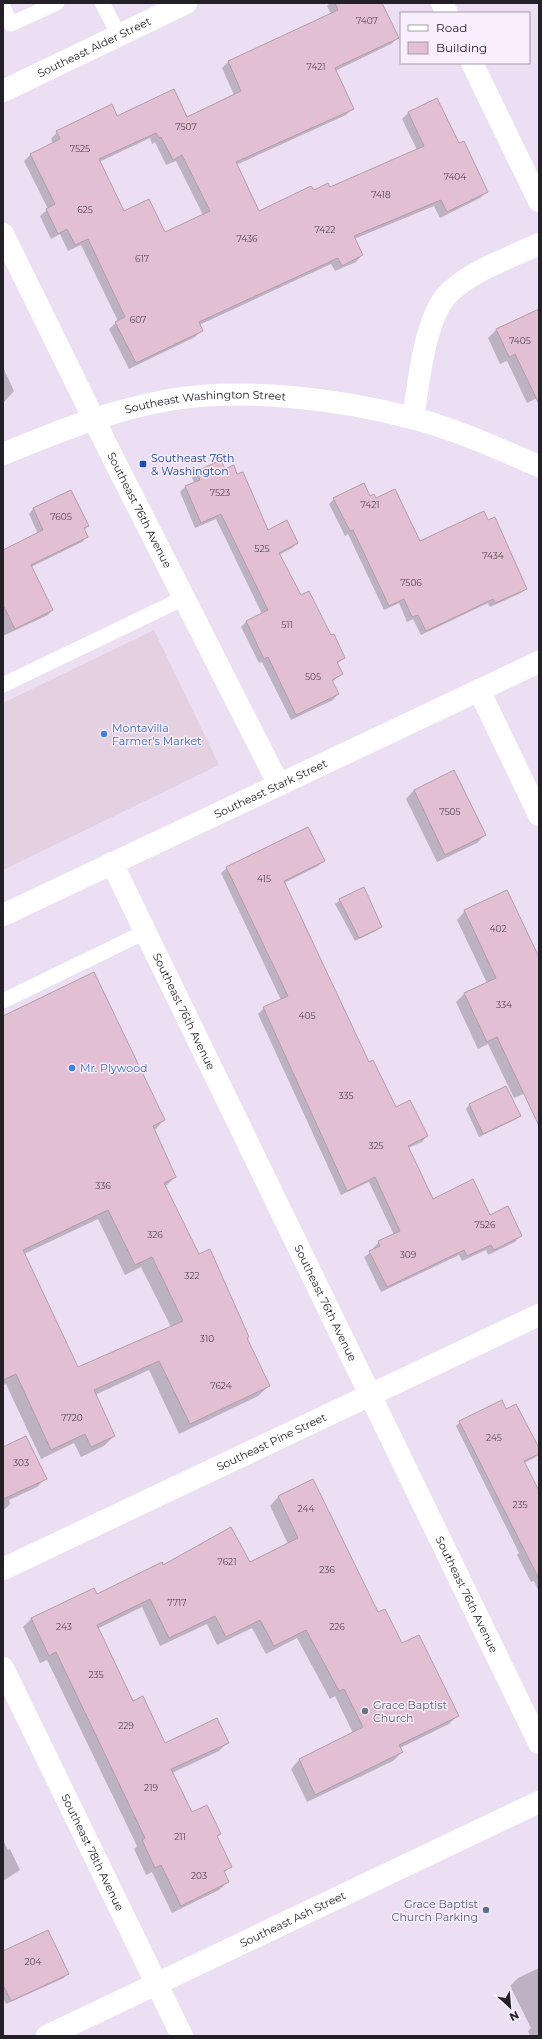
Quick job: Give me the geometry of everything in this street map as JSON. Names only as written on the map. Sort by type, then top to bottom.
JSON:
[{"type":"street","name":"Southeast Alder Street","points":[[3,91],[186,3]]},
{"type":"street","points":[[442,3],[446,12]]},
{"type":"street","points":[[472,64],[539,201]]},
{"type":"street","name":"Southeast 76th Avenue","points":[[3,234],[94,420],[279,785]]},
{"type":"street","points":[[413,418],[428,335],[436,312],[450,292],[471,277],[539,244]]},
{"type":"street","name":"Southeast Washington Street","points":[[3,454],[70,427],[94,420],[170,400],[225,395],[289,397],[349,404],[413,418],[476,440],[539,466]]},
{"type":"street","name":"Southeast Stark Street","points":[[3,915],[539,662]]},
{"type":"street","points":[[478,690],[539,815]]},
{"type":"street","name":"Southeast 76th Avenue","points":[[112,864],[539,1743]]},
{"type":"street","name":"Southeast Pine Street","points":[[3,1569],[539,1315]]},
{"type":"street","name":"Southeast 78th Avenue","points":[[3,1668],[182,2036]]},
{"type":"street","name":"Southeast Ash Street","points":[[47,2036],[539,1802]]},
{"type":"lane","points":[[3,7],[11,24],[57,3]]},
{"type":"lane","points":[[102,3],[119,35]]},
{"type":"lane","points":[[3,685],[184,598]]},
{"type":"lane","points":[[3,1001],[145,932]]},
{"type":"shaded area","name":"Montavilla Farmer's Market","points":[[154,630],[219,765],[3,870],[3,703]]},
{"type":"building","points":[[335,3],[382,3],[399,38],[335,68],[354,109],[236,162],[259,211],[311,186],[314,190],[328,183],[330,187],[424,146],[408,112],[437,98],[459,143],[464,141],[488,192],[447,212],[441,200],[354,236],[363,255],[342,266],[338,258],[199,322],[203,331],[136,363],[115,322],[125,317],[88,239],[75,245],[67,229],[58,234],[46,209],[55,204],[30,154],[60,139],[56,131],[112,104],[117,116],[174,89],[187,117],[241,91],[228,61],[338,10]],"holes":[[[156,133],[159,138],[161,137],[173,160],[182,155],[210,211],[165,232],[149,199],[124,211],[99,159]]]},
{"type":"building","points":[[539,309],[539,404],[515,354],[509,357],[496,329]]},
{"type":"building","points":[[221,460],[225,469],[234,465],[237,474],[243,472],[268,530],[287,520],[298,543],[279,553],[301,595],[309,591],[331,635],[334,634],[345,658],[337,662],[343,674],[332,680],[339,694],[296,715],[268,657],[264,659],[246,621],[268,610],[221,514],[201,523],[185,486],[200,480],[197,471]]},
{"type":"building","points":[[364,483],[370,496],[374,494],[376,498],[395,489],[420,541],[484,511],[488,520],[495,517],[527,589],[495,603],[493,599],[426,631],[418,615],[412,617],[404,599],[389,606],[353,530],[350,531],[333,498]]},
{"type":"building","points":[[71,490],[89,526],[84,528],[88,537],[31,565],[53,610],[15,629],[3,605],[3,550],[43,530],[33,508]]},
{"type":"building","points":[[454,770],[486,835],[445,855],[414,790]]},
{"type":"building","points":[[308,827],[325,861],[284,881],[369,1062],[373,1060],[396,1107],[410,1100],[428,1136],[408,1146],[433,1199],[473,1179],[490,1215],[508,1206],[522,1236],[494,1250],[491,1245],[467,1256],[464,1250],[387,1287],[369,1251],[380,1246],[378,1241],[400,1231],[375,1177],[347,1191],[263,1007],[288,996],[226,867]]},
{"type":"building","points":[[364,887],[382,927],[359,938],[339,899]]},
{"type":"building","points":[[507,890],[539,957],[539,1126],[497,1037],[487,1042],[464,993],[496,978],[464,910]]},
{"type":"building","points":[[94,972],[165,1120],[153,1126],[176,1177],[164,1183],[199,1254],[210,1249],[249,1337],[247,1338],[270,1386],[190,1424],[159,1361],[94,1390],[115,1436],[91,1447],[85,1434],[51,1450],[16,1374],[3,1380],[3,1016]],"holes":[[[108,1210],[135,1265],[152,1257],[183,1321],[78,1367],[23,1250]]]},
{"type":"building","points":[[506,1086],[521,1116],[483,1134],[469,1104]]},
{"type":"building","points":[[502,1400],[506,1409],[516,1404],[539,1448],[539,1454],[524,1461],[539,1491],[539,1579],[459,1421]]},
{"type":"building","points":[[26,1436],[47,1479],[3,1499],[3,1447]]},
{"type":"building","points":[[313,1479],[378,1612],[385,1609],[402,1643],[419,1635],[459,1716],[399,1745],[403,1752],[315,1795],[299,1759],[363,1727],[344,1689],[339,1691],[306,1630],[274,1646],[260,1620],[226,1637],[215,1616],[169,1638],[150,1599],[97,1625],[133,1701],[143,1696],[165,1743],[217,1718],[229,1743],[171,1769],[192,1812],[207,1805],[221,1834],[217,1836],[232,1867],[224,1871],[229,1882],[181,1906],[161,1865],[155,1868],[142,1840],[145,1838],[56,1652],[49,1656],[31,1618],[94,1588],[97,1594],[162,1562],[163,1565],[231,1527],[250,1562],[298,1538],[278,1496]]},
{"type":"building","points":[[48,1930],[69,1974],[11,2001],[3,1985],[3,1951]]},
{"type":"place","name":"Southeast 76th & Washington","points":[[143,464]]},
{"type":"place","name":"Montavilla Farmer's Market","points":[[104,734]]},
{"type":"place","name":"Mr. Plywood","points":[[72,1068]]},
{"type":"place","name":"Grace Baptist Church","points":[[365,1711]]},
{"type":"place","name":"Grace Baptist Church Parking","points":[[486,1910]]}]
